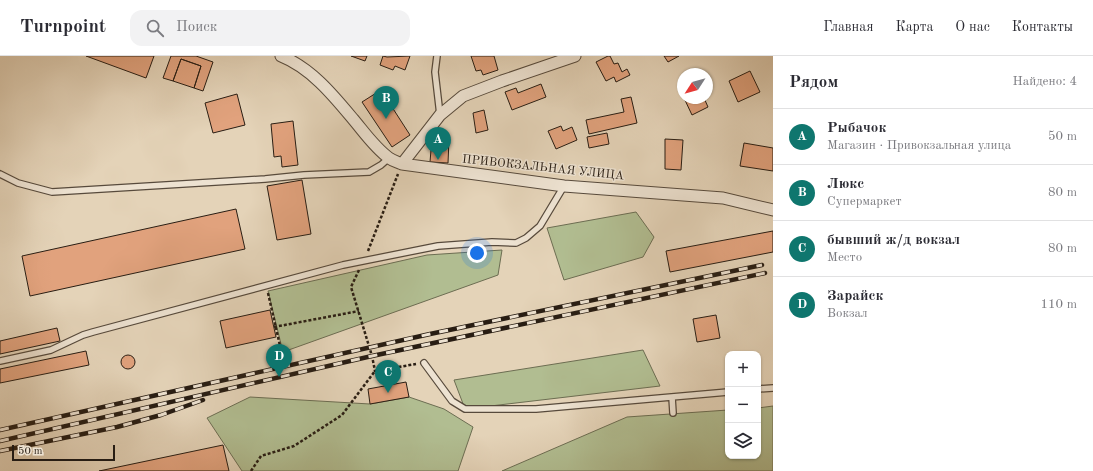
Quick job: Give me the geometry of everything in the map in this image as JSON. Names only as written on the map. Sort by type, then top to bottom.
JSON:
[{"type":"street","name":"ПРИВОКЗАЛЬНАЯ УЛИЦА","points":[[281,56],[293,61],[317,79],[379,149],[389,158],[402,164],[564,186],[724,198],[773,210]]},
{"type":"street","points":[[402,164],[440,114],[462,96],[575,56]]},
{"type":"lane","points":[[437,56],[435,72],[440,114]]},
{"type":"lane","points":[[0,174],[18,183],[52,192],[265,179],[304,174],[370,172],[389,158]]},
{"type":"lane","points":[[0,361],[51,350],[83,335],[364,261],[438,246],[492,242],[516,243],[526,238],[540,226],[564,186]]},
{"type":"lane","points":[[424,363],[452,401],[466,409],[536,408],[725,392]]},
{"type":"lane","points":[[761,390],[773,388]]},
{"type":"lane","points":[[672,397],[673,413]]},
{"type":"path","points":[[376,371],[351,287],[364,261],[402,164]]},
{"type":"path","points":[[266,286],[283,359]]},
{"type":"path","points":[[275,327],[359,311]]},
{"type":"path","points":[[251,471],[261,456],[294,446],[342,415],[376,371],[424,363]]},
{"type":"green space","points":[[636,212],[654,237],[643,257],[564,280],[547,228]]},
{"type":"green space","points":[[502,250],[498,275],[283,352],[268,291],[427,255]]},
{"type":"green space","points":[[643,350],[660,386],[465,409],[454,380]]},
{"type":"green space","points":[[250,397],[370,404],[409,397],[444,409],[473,427],[458,471],[242,471],[207,418]]},
{"type":"green space","points":[[773,406],[773,471],[502,471],[627,417],[725,410],[725,459],[761,459],[761,408]]},
{"type":"building","points":[[86,56],[154,56],[146,78]]},
{"type":"building","points":[[171,56],[196,56],[213,62],[203,91],[194,88],[201,66],[181,59],[173,81],[163,78]]},
{"type":"building","points":[[351,56],[367,56],[365,61]]},
{"type":"building","points":[[383,56],[410,56],[405,70],[395,66],[393,70],[380,65]]},
{"type":"building","points":[[471,56],[494,56],[498,70],[483,75],[481,70],[476,71]]},
{"type":"building","points":[[610,56],[614,64],[618,63],[622,72],[627,69],[630,75],[616,82],[614,77],[606,81],[596,62]]},
{"type":"building","points":[[664,56],[679,56],[668,62]]},
{"type":"building","points":[[181,59],[201,66],[194,88],[173,81]]},
{"type":"building","points":[[750,71],[760,92],[738,102],[729,81]]},
{"type":"building","points":[[541,84],[546,97],[512,110],[505,92],[516,88],[518,93]]},
{"type":"building","points":[[381,90],[410,135],[392,147],[362,102]]},
{"type":"building","points":[[237,94],[245,125],[213,133],[205,103]]},
{"type":"building","points":[[631,97],[637,123],[589,134],[586,120],[624,112],[621,99]]},
{"type":"building","points":[[687,104],[707,104],[708,107],[692,115]]},
{"type":"building","points":[[484,110],[488,130],[476,133],[473,113]]},
{"type":"building","points":[[293,121],[298,165],[282,167],[281,156],[274,157],[271,124]]},
{"type":"building","points":[[561,126],[563,131],[572,127],[577,140],[556,149],[548,131]]},
{"type":"building","points":[[607,133],[609,144],[589,148],[587,137]]},
{"type":"building","points":[[432,138],[449,139],[448,163],[430,162]]},
{"type":"building","points":[[665,139],[683,140],[681,170],[665,169]]},
{"type":"building","points":[[744,143],[773,148],[773,171],[740,166]]},
{"type":"building","points":[[302,180],[311,234],[277,240],[267,186]]},
{"type":"building","points":[[236,209],[245,249],[30,296],[22,256]]},
{"type":"building","points":[[773,231],[773,252],[670,272],[666,251]]},
{"type":"building","points":[[270,310],[276,337],[226,348],[220,321]]},
{"type":"building","points":[[716,315],[720,338],[697,342],[693,319]]},
{"type":"building","points":[[57,328],[60,341],[0,354],[0,341]]},
{"type":"building","points":[[86,351],[89,365],[0,383],[0,369]]},
{"type":"building","points":[[128,355],[133,357],[135,362],[133,367],[128,369],[123,367],[121,362],[123,357]]},
{"type":"building","points":[[406,382],[409,397],[370,404],[368,389]]},
{"type":"building","points":[[223,445],[229,471],[99,471]]},
{"type":"railway","points":[[0,430],[430,334],[762,265]]},
{"type":"railway","points":[[0,441],[372,356],[765,273]]},
{"type":"railway","points":[[0,451],[117,427],[161,415],[203,400]]},
{"type":"place","name":"Люкс","points":[[386,119]]},
{"type":"place","name":"Рыбачок","points":[[438,160]]},
{"type":"place","name":"Зарайск","points":[[279,377]]},
{"type":"place","name":"бывший ж/д вокзал","points":[[388,393]]}]
